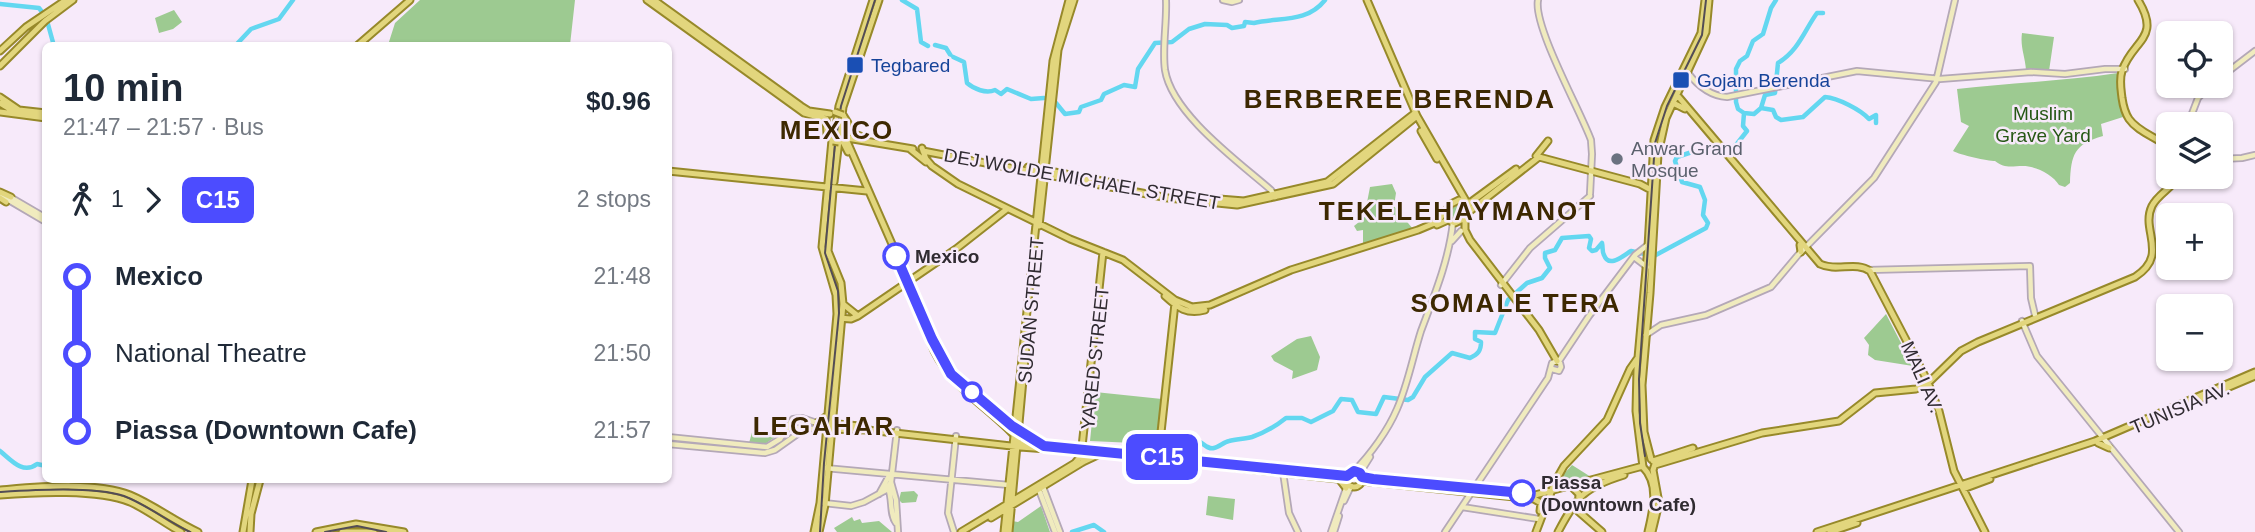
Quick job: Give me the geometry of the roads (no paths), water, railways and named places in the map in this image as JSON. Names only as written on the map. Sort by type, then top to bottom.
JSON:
[{"type":"main road","points":[[0,64],[43,19],[66,0]]},
{"type":"main road","points":[[51,13],[73,0]]},
{"type":"main road","points":[[364,42],[412,0]]},
{"type":"main road","points":[[647,0],[809,111],[843,116]]},
{"type":"main road","points":[[654,0],[769,85]]},
{"type":"main road","name":"SUDAN STREET","points":[[1038,226],[1037,213],[1056,49],[1071,0]]},
{"type":"main road","points":[[1166,0],[1165,66],[1168,82],[1196,124],[1275,196]]},
{"type":"main road","points":[[1223,0],[1239,0]]},
{"type":"main road","points":[[1365,0],[1415,115],[1455,189],[1458,200]]},
{"type":"main road","points":[[1653,191],[1661,137],[1673,103],[1706,32],[1707,0]]},
{"type":"main road","points":[[1650,532],[1654,504],[1647,467],[1643,412],[1653,150],[1657,127],[1701,31],[1707,0]]},
{"type":"main road","points":[[1646,335],[1661,325],[1706,315],[1768,289],[1877,175],[1937,79],[1955,0]]},
{"type":"main road","points":[[2140,0],[2147,19],[2147,31],[2124,69],[2120,88],[2127,116],[2136,127],[2156,138]]},
{"type":"main road","points":[[865,189],[852,153],[841,139],[825,130],[875,1]]},
{"type":"main road","points":[[819,532],[839,316],[843,304],[842,289],[831,259],[829,244],[830,186],[846,102],[875,1]]},
{"type":"main road","points":[[839,316],[836,295],[824,255],[830,186],[837,128],[875,1]]},
{"type":"main road","points":[[1502,285],[1530,248],[1591,194],[1591,140],[1549,43],[1536,1]]},
{"type":"main road","points":[[0,53],[26,27],[43,19]]},
{"type":"main road","points":[[2233,68],[2255,51]]},
{"type":"main road","points":[[1688,73],[1696,84],[1720,97],[1737,96],[1857,71],[1937,79],[2124,69]]},
{"type":"main road","points":[[1682,84],[1696,84]]},
{"type":"main road","points":[[1677,95],[1805,248],[1827,267],[1861,267],[1867,270],[2030,266],[2031,298],[2035,315]]},
{"type":"main road","points":[[0,97],[15,110]]},
{"type":"main road","points":[[0,103],[15,110],[42,115]]},
{"type":"main road","points":[[1673,103],[1684,107],[1707,133]]},
{"type":"main road","points":[[0,112],[15,110]]},
{"type":"main road","points":[[1415,115],[1467,201],[1470,211]]},
{"type":"main road","name":"DEJ WOLDE MICHAEL STREET","points":[[841,139],[859,139],[921,149],[1168,198],[1241,205],[1332,180],[1415,115]]},
{"type":"main road","name":"DEJ WOLDE MICHAEL STREET","points":[[841,139],[854,135],[909,149],[921,149]]},
{"type":"main road","points":[[841,139],[945,365],[979,402],[1015,430],[1044,446]]},
{"type":"main road","points":[[852,153],[859,139]]},
{"type":"main road","points":[[1015,445],[1283,472],[1339,479],[1357,486],[1359,476],[1401,400],[1454,237],[1463,229],[1465,218],[1470,211],[1539,156],[1548,141]]},
{"type":"main road","points":[[909,149],[948,180],[996,206],[1028,218],[1038,226]]},
{"type":"main road","points":[[921,149],[923,159]]},
{"type":"main road","points":[[921,149],[932,166],[958,184],[1038,226],[1105,254],[1129,268],[1175,306],[1193,313],[1291,270],[1465,218]]},
{"type":"main road","points":[[932,166],[932,157],[936,152]]},
{"type":"main road","name":"DEJ WOLDE MICHAEL STREET","points":[[936,152],[1189,197],[1235,201],[1275,196]]},
{"type":"main road","points":[[1419,231],[1437,222],[1451,204],[1458,200],[1471,202],[1539,156],[1635,180],[1644,180],[1651,176]]},
{"type":"main road","points":[[2233,158],[2255,156]]},
{"type":"main road","points":[[1592,168],[1653,191]]},
{"type":"main road","points":[[672,170],[865,189]]},
{"type":"main road","points":[[1031,171],[1041,187],[1053,176]]},
{"type":"main road","name":"SUDAN STREET","points":[[1009,505],[1041,187]]},
{"type":"main road","points":[[2021,323],[2132,275],[2141,268],[2151,249],[2146,219],[2148,209],[2163,189]]},
{"type":"main road","points":[[1558,532],[1578,502],[1596,484],[1663,460],[1762,433],[1836,422],[1875,393],[1911,390],[1927,382],[1966,344],[2129,280],[2143,271],[2150,261],[2154,248],[2149,221],[2150,210],[2155,201],[2169,189]]},
{"type":"main road","points":[[3,196],[42,220]]},
{"type":"main road","points":[[3,196],[42,220]]},
{"type":"main road","points":[[996,206],[996,215]]},
{"type":"main road","points":[[839,316],[857,315],[1005,209]]},
{"type":"main road","points":[[905,281],[958,247],[1005,209]]},
{"type":"main road","points":[[1028,218],[1037,213]]},
{"type":"main road","points":[[1446,213],[1452,222],[1463,229],[1511,297],[1539,330],[1556,365]]},
{"type":"main road","points":[[1439,285],[1452,222]]},
{"type":"main road","points":[[1445,532],[1588,316],[1636,255],[1650,252]]},
{"type":"main road","name":"YARED STREET","points":[[1079,461],[1085,450],[1105,254]]},
{"type":"main road","points":[[1636,255],[1649,268]]},
{"type":"main road","points":[[1647,467],[1641,462],[1636,411],[1637,359],[1649,268]]},
{"type":"main road","points":[[1873,276],[1877,268]]},
{"type":"main road","name":"MALI AV.","points":[[1867,270],[1873,276],[1927,382],[1961,487],[1983,532]]},
{"type":"main road","name":"MALI AV.","points":[[1867,270],[1919,366]]},
{"type":"main road","points":[[843,304],[857,315]]},
{"type":"main road","points":[[1175,306],[1200,310]]},
{"type":"main road","points":[[1159,458],[1175,306]]},
{"type":"main road","points":[[1159,458],[1175,306]]},
{"type":"main road","points":[[1648,321],[1661,325]]},
{"type":"main road","points":[[2021,323],[2037,360],[2178,532]]},
{"type":"main road","points":[[1536,532],[1550,492],[1564,466],[1607,420],[1637,359]]},
{"type":"main road","name":"TUNISIA AV.","points":[[1961,487],[2102,438],[2255,374]]},
{"type":"main road","points":[[979,402],[1002,417],[1015,430]]},
{"type":"main road","points":[[1002,417],[1019,411],[1024,429],[1036,442]]},
{"type":"main road","points":[[672,437],[767,447],[780,439],[797,417],[818,425],[1070,451],[1182,459],[1348,483]]},
{"type":"main road","points":[[787,428],[818,425],[840,427]]},
{"type":"main road","points":[[672,444],[765,453],[781,446],[806,428]]},
{"type":"main road","points":[[896,432],[891,487],[893,519],[897,523],[898,532]]},
{"type":"main road","points":[[954,532],[948,513],[956,438]]},
{"type":"main road","points":[[2102,438],[2110,448]]},
{"type":"main road","points":[[1161,447],[1182,459]]},
{"type":"main road","points":[[1070,451],[1079,461]]},
{"type":"main road","points":[[1641,451],[1647,467]]},
{"type":"main road","points":[[967,532],[998,514],[1021,495],[1079,461],[1102,453]]},
{"type":"main road","points":[[1647,467],[1654,457],[1663,460]]},
{"type":"main road","points":[[1472,490],[1534,495],[1647,467],[1657,468],[1663,460]]},
{"type":"main road","points":[[961,532],[1041,489],[1079,461]]},
{"type":"main road","points":[[1157,478],[1170,461]]},
{"type":"main road","points":[[825,468],[1011,488],[1016,496],[1021,495]]},
{"type":"main road","points":[[1283,472],[1286,501],[1298,532]]},
{"type":"main road","points":[[878,495],[891,473]]},
{"type":"main road","points":[[822,503],[851,506],[891,487],[901,475]]},
{"type":"main road","points":[[1333,532],[1348,483],[1359,476],[1536,499],[1541,505],[1540,519]]},
{"type":"main road","points":[[246,532],[256,483]]},
{"type":"main road","points":[[1570,485],[1578,491],[1578,511],[1602,532]]},
{"type":"main road","points":[[0,489],[50,486],[128,495],[198,532]]},
{"type":"main road","points":[[1817,532],[1961,487]]},
{"type":"main road","points":[[1830,532],[1961,487]]},
{"type":"main road","points":[[1041,489],[1058,532]]},
{"type":"main road","points":[[0,495],[101,492],[133,503],[181,532]]},
{"type":"main road","points":[[1578,502],[1586,516],[1608,532]]},
{"type":"main road","points":[[814,532],[822,503]]},
{"type":"main road","points":[[1007,531],[1005,521],[1009,505]]},
{"type":"main road","points":[[1007,531],[1009,505]]},
{"type":"main road","points":[[1462,507],[1540,519]]},
{"type":"main road","points":[[998,514],[1005,521]]},
{"type":"main road","points":[[316,532],[356,524],[404,532]]},
{"type":"main road","points":[[342,532],[374,532]]},
{"type":"waterway","points":[[239,42],[251,29],[279,19],[293,0]]},
{"type":"waterway","points":[[902,0],[917,9],[921,42],[928,46]]},
{"type":"waterway","points":[[1056,103],[1065,114],[1079,112],[1081,107],[1101,100],[1104,94],[1124,85],[1135,87],[1138,69],[1155,43],[1172,42],[1189,29],[1205,24],[1227,25],[1232,28],[1244,26],[1245,22],[1292,18],[1310,12],[1325,0]]},
{"type":"waterway","points":[[1744,113],[1738,109],[1736,102],[1736,69],[1740,61],[1747,56],[1753,41],[1763,34],[1776,0]]},
{"type":"waterway","points":[[0,4],[39,8],[46,17],[53,42]]},
{"type":"waterway","points":[[1179,445],[1192,440],[1214,448],[1227,442],[1249,438],[1286,418],[1302,418],[1311,422],[1333,411],[1341,399],[1352,400],[1358,412],[1376,414],[1384,397],[1408,400],[1413,397],[1425,377],[1452,353],[1470,358],[1477,354],[1481,342],[1475,339],[1475,332],[1495,333],[1508,300],[1527,283],[1542,278],[1550,268],[1545,253],[1555,250],[1562,238],[1589,236],[1589,248],[1596,250],[1602,243],[1606,259],[1613,261],[1631,251],[1654,256],[1706,228],[1708,223],[1703,215],[1705,200],[1700,187],[1682,182],[1675,161],[1677,157],[1704,148],[1716,152],[1736,145],[1747,131],[1743,126],[1744,113],[1754,114],[1761,108],[1765,95],[1775,93],[1778,63],[1796,46],[1817,13],[1823,13]]},
{"type":"waterway","points":[[935,45],[946,48],[951,56],[964,62],[967,83],[977,89],[995,90],[1001,94],[1007,89],[1031,99],[1044,98]]},
{"type":"waterway","points":[[1761,108],[1773,110],[1781,120],[1803,117],[1825,97],[1849,105],[1869,119],[1876,115],[1876,123]]},
{"type":"waterway","points":[[0,451],[22,467],[42,465]]},
{"type":"waterway","points":[[1072,532],[1094,525],[1104,532]]},
{"type":"tram line","points":[[820,532],[839,313],[838,291],[825,253],[835,144],[841,106],[875,0]]},
{"type":"tram line","points":[[1645,456],[1640,423],[1639,379],[1655,143],[1667,106],[1702,35],[1706,0]]},
{"type":"tram line","points":[[0,492],[63,490],[111,493],[124,496],[190,532]]},
{"type":"tram line","points":[[325,532],[357,526],[386,532]]},
{"type":"place","name":"Tegbared","points":[[855,65]]},
{"type":"place","name":"Gojam Berenda","points":[[1681,80]]},
{"type":"place","name":"Anwar Grand Mosque","points":[[1617,159]]},
{"type":"place","name":"Mexico","points":[[896,256]]},
{"type":"place","name":"Piassa (Downtown Cafe)","points":[[1522,493]]},
{"type":"district","name":"BERBEREE BERENDA","points":[[1400,99]]},
{"type":"district","name":"MEXICO","points":[[837,130]]},
{"type":"district","name":"TEKELEHAYMANOT","points":[[1458,211]]},
{"type":"district","name":"SOMALE TERA","points":[[1516,303]]},
{"type":"district","name":"LEGAHAR","points":[[824,426]]},
{"type":"park label","name":"Muslim Grave Yard","points":[[2043,124]]}]
